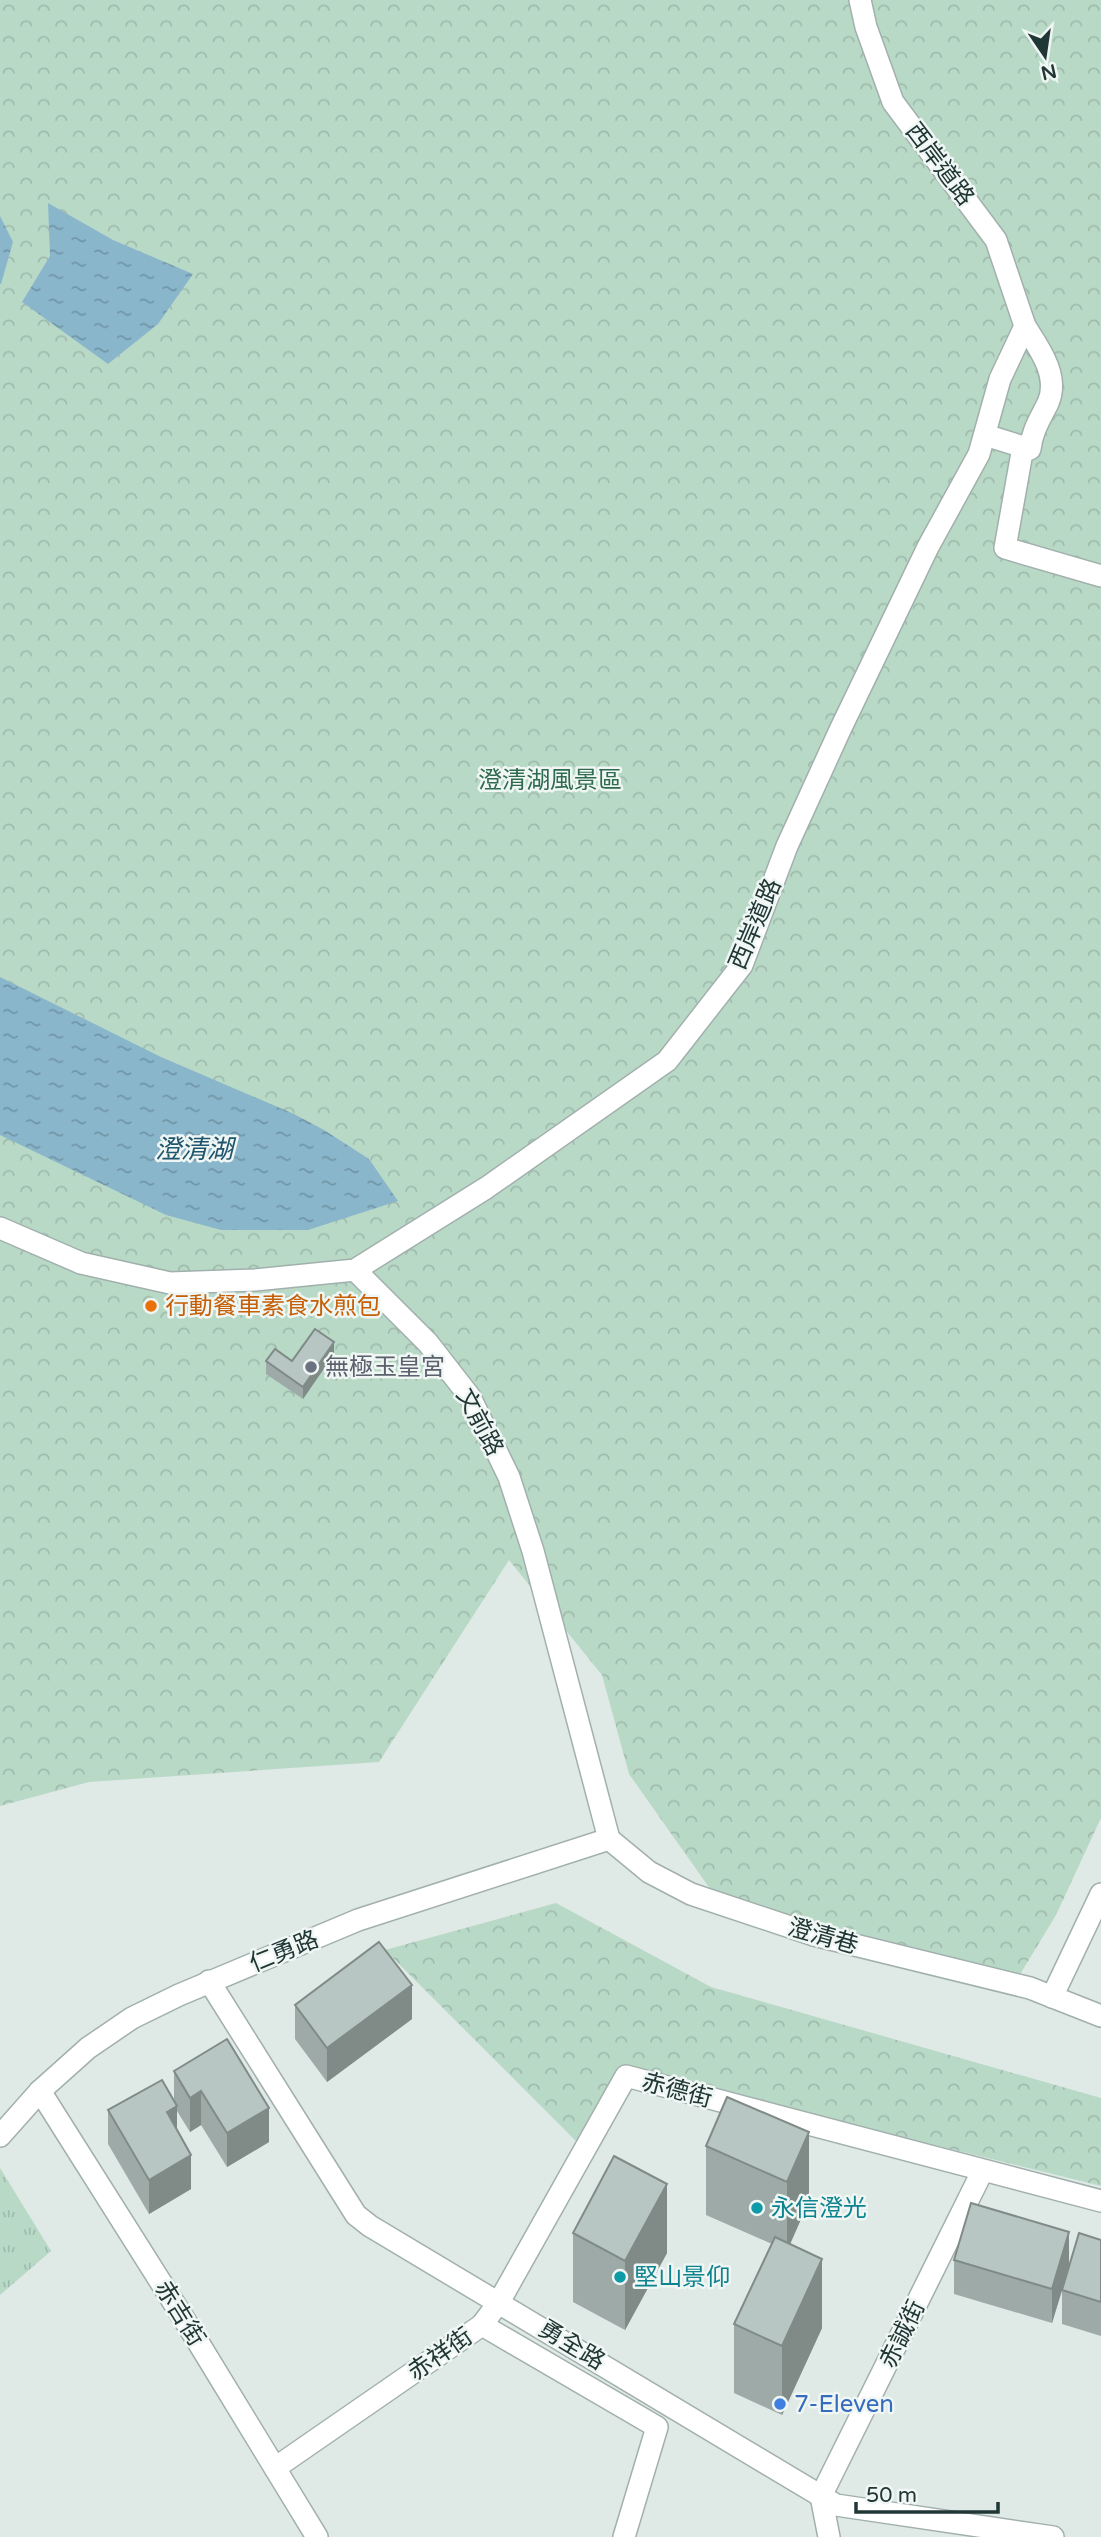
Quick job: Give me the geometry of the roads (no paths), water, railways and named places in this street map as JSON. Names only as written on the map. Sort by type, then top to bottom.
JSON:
[{"type":"street","name":"西岸道路","points":[[860,0],[866,27],[893,102],[996,240],[1026,326],[1045,357],[1051,388],[1047,404],[1032,433],[1030,449],[1023,447],[1005,548],[1101,576]]},
{"type":"street","name":"西岸道路","points":[[355,1270],[486,1188],[667,1060],[742,965],[787,846],[840,730],[928,547],[979,454],[1000,380],[1026,326]]},
{"type":"street","points":[[985,435],[1023,447]]},
{"type":"street","points":[[0,1228],[80,1263],[170,1283],[255,1280],[355,1270]]},
{"type":"street","name":"文前路","points":[[355,1270],[428,1343],[470,1397],[509,1477],[533,1551],[609,1839]]},
{"type":"street","name":"仁勇路","points":[[0,2136],[40,2091],[88,2048],[132,2018],[209,1981],[358,1920],[609,1839]]},
{"type":"street","name":"澄清巷","points":[[609,1839],[649,1872],[691,1894],[814,1935],[1030,1988],[1101,2016]]},
{"type":"street","points":[[1052,1997],[1101,1894]]},
{"type":"street","name":"勇全路","points":[[209,1981],[356,2215],[370,2226],[836,2505],[1054,2537]]},
{"type":"street","name":"赤德街","points":[[499,2302],[626,2076],[1101,2202]]},
{"type":"street","name":"赤吉街","points":[[40,2091],[317,2537]]},
{"type":"street","name":"赤誠街","points":[[821,2496],[982,2172]]},
{"type":"street","points":[[482,2325],[499,2302]]},
{"type":"street","name":"赤祥街","points":[[275,2468],[482,2325],[657,2427]]},
{"type":"street","points":[[624,2537],[666,2401]]},
{"type":"street","points":[[821,2496],[830,2537]]},
{"type":"water","points":[[48,203],[113,240],[193,274],[158,324],[108,364],[22,302],[50,256]]},
{"type":"water","points":[[0,216],[13,242],[1,284],[0,284]]},
{"type":"water","name":"澄清湖","points":[[0,977],[161,1057],[294,1114],[324,1130],[369,1159],[398,1201],[308,1230],[221,1230],[166,1215],[0,1135]]},
{"type":"place","name":"行動餐車素食水煎包","points":[[151,1306]]},
{"type":"place","name":"無極玉皇宮","points":[[311,1367]]},
{"type":"place","name":"永信澄光","points":[[757,2208]]},
{"type":"place","name":"堅山景仰","points":[[620,2277]]},
{"type":"place","name":"7-Eleven","points":[[780,2404]]},
{"type":"park label","name":"澄清湖風景區","points":[[550,780]]}]
